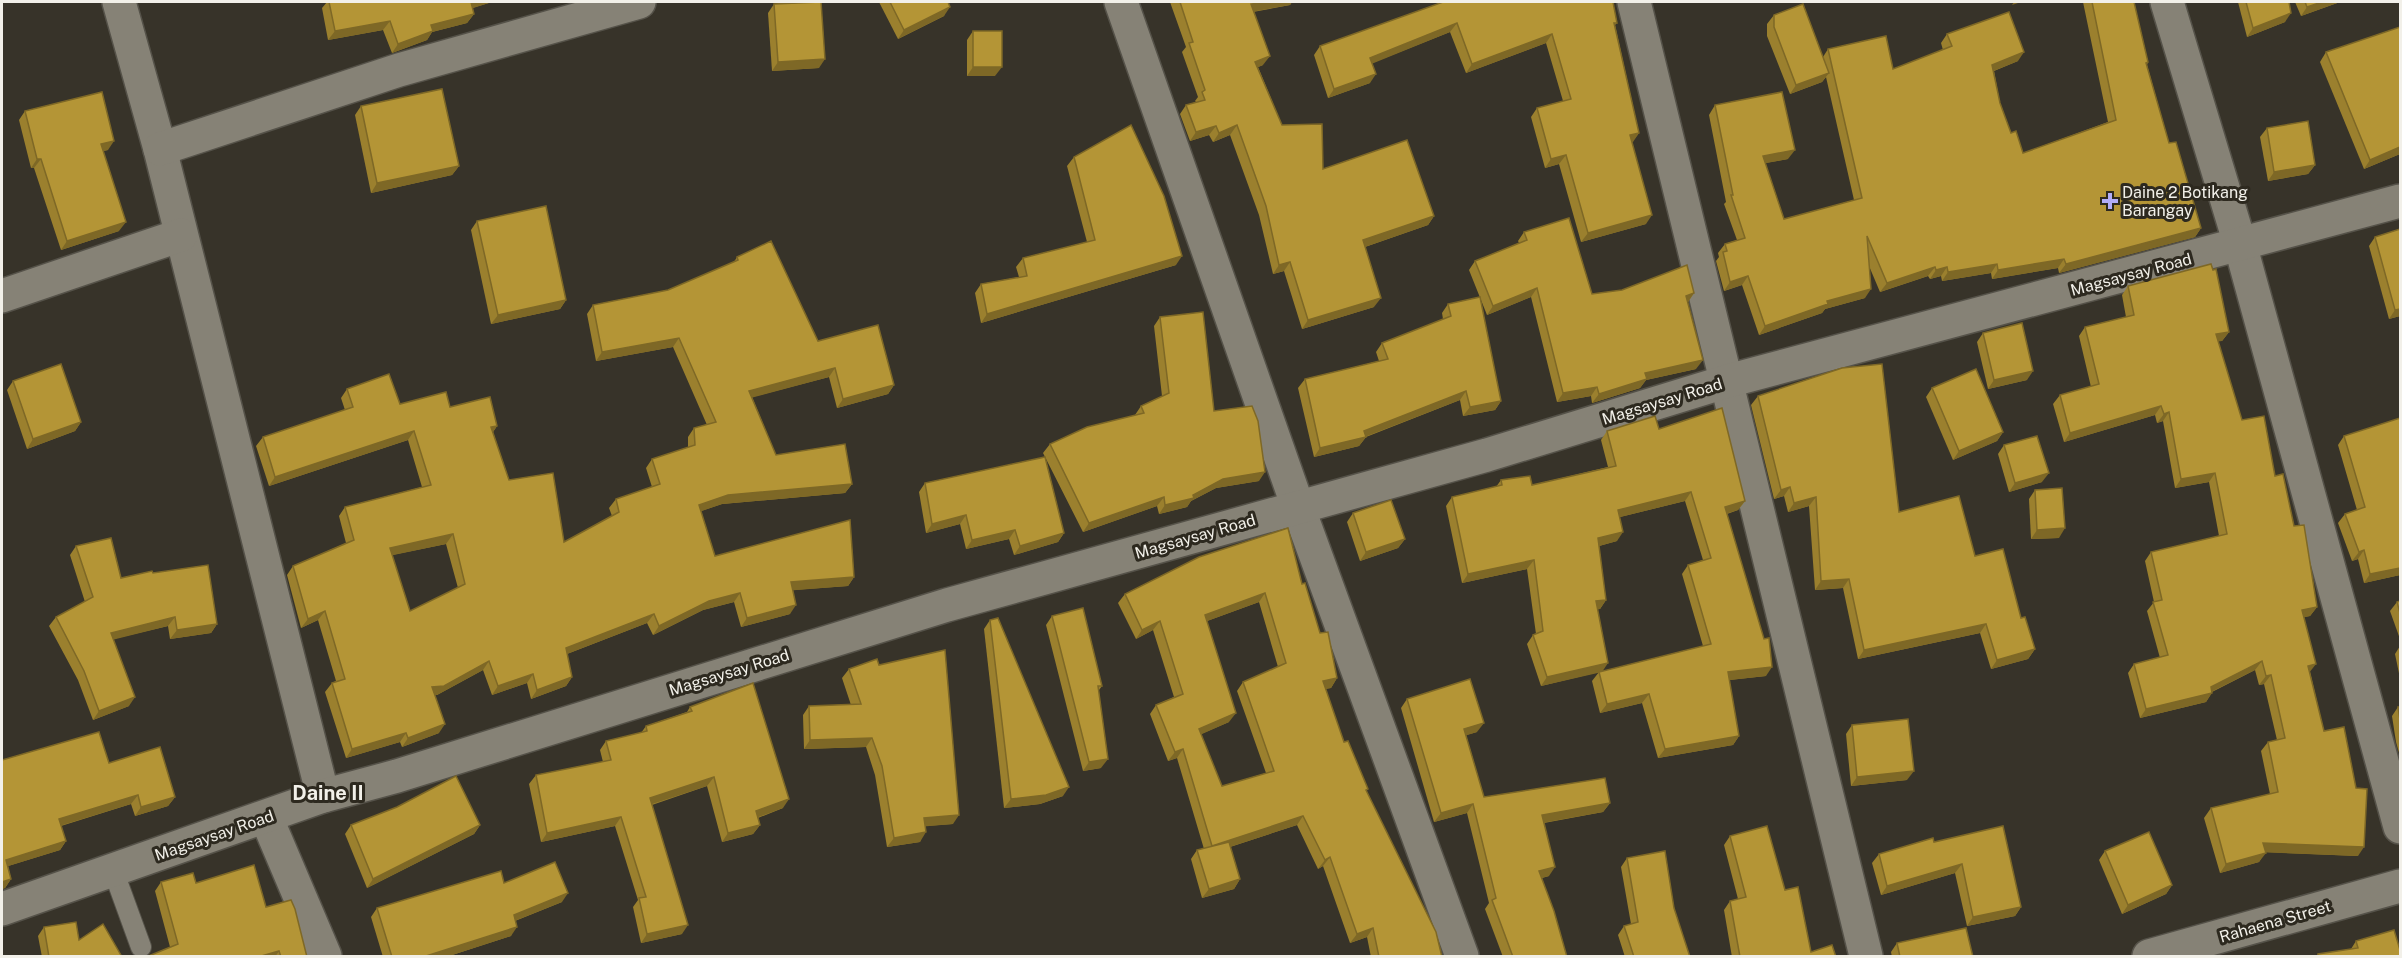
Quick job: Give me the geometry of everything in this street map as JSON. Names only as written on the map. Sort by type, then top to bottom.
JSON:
[{"type":"street","points":[[119,2],[160,149],[323,796]]},
{"type":"street","points":[[160,149],[399,70],[639,2]]},
{"type":"street","points":[[1121,2],[1298,507],[1462,957]]},
{"type":"street","points":[[1634,2],[1728,381],[1866,957]]},
{"type":"street","points":[[2167,2],[2240,244],[2400,827]]},
{"type":"street","name":"Magsaysay Road","points":[[2,909],[323,796],[397,776],[947,605],[1487,455],[1728,381],[2400,201]]},
{"type":"street","points":[[2,296],[181,234]]},
{"type":"street","points":[[266,817],[325,957]]},
{"type":"street","name":"Rahaena Street","points":[[2148,957],[2400,886]]},
{"type":"lane","points":[[113,870],[141,947]]},
{"type":"building","points":[[329,2],[471,2],[474,14],[431,25],[433,31],[398,44],[390,21],[335,31]]},
{"type":"building","points":[[821,2],[825,59],[778,62],[774,4]]},
{"type":"building","points":[[890,2],[948,2],[950,7],[904,30]]},
{"type":"building","points":[[1180,2],[1265,2],[1251,4],[1270,56],[1255,62],[1282,125],[1322,124],[1323,169],[1407,140],[1434,216],[1363,240],[1381,298],[1308,320],[1290,262],[1279,265],[1266,206],[1237,125],[1219,133],[1216,126],[1196,132],[1186,105],[1205,100],[1202,92],[1205,90],[1189,43],[1193,42]]},
{"type":"building","points":[[1443,2],[1613,2],[1617,23],[1614,23],[1639,133],[1630,135],[1652,215],[1588,233],[1566,155],[1551,159],[1537,108],[1571,99],[1552,34],[1472,64],[1457,23],[1370,58],[1376,74],[1334,89],[1320,46]]},
{"type":"building","points":[[2092,2],[2134,2],[2148,62],[2146,63],[2169,143],[2176,142],[2201,228],[2066,264],[2064,259],[1998,270],[1997,264],[1948,272],[1947,267],[1936,270],[1935,267],[1887,283],[1867,236],[1871,289],[1827,301],[1828,304],[1765,326],[1748,276],[1730,282],[1723,252],[1727,251],[1725,244],[1745,238],[1731,195],[1733,195],[1715,105],[1782,92],[1795,150],[1763,156],[1784,219],[1862,198],[1828,49],[1886,36],[1893,69],[1952,46],[1947,34],[2009,12],[2024,52],[1992,65],[2000,103],[2011,133],[2016,131],[2023,153],[2116,120]]},
{"type":"building","points":[[2246,2],[2289,2],[2291,13],[2253,28]]},
{"type":"building","points":[[2305,2],[2322,2],[2307,7]]},
{"type":"building","points":[[1803,4],[1829,73],[1796,85],[1774,27],[1774,15]]},
{"type":"building","points":[[2400,27],[2400,147],[2370,160],[2326,52]]},
{"type":"building","points":[[973,31],[1002,31],[1002,67],[973,67]]},
{"type":"building","points":[[442,89],[459,166],[377,183],[361,106]]},
{"type":"building","points":[[102,92],[114,141],[101,144],[126,222],[67,241],[41,159],[37,159],[25,111]]},
{"type":"building","points":[[2308,121],[2315,165],[2274,172],[2267,128]]},
{"type":"building","points":[[1131,125],[1164,196],[1182,256],[987,314],[981,284],[1027,276],[1023,258],[1095,240],[1074,157]]},
{"type":"building","points":[[546,206],[566,300],[498,315],[477,221]]},
{"type":"building","points":[[1569,218],[1592,294],[1622,290],[1687,265],[1694,293],[1686,296],[1703,360],[1645,373],[1647,379],[1599,394],[1597,387],[1563,393],[1537,288],[1493,306],[1475,261],[1527,240],[1524,232]]},
{"type":"building","points":[[2400,229],[2400,309],[2395,310],[2375,237]]},
{"type":"building","points":[[771,241],[818,341],[878,325],[894,385],[843,399],[835,368],[749,391],[776,455],[845,444],[852,484],[728,495],[699,505],[715,556],[850,520],[854,577],[791,582],[796,605],[747,618],[740,593],[709,601],[659,626],[654,614],[566,648],[572,677],[537,690],[533,674],[498,686],[489,661],[444,686],[432,687],[445,724],[408,738],[406,733],[352,749],[332,683],[345,679],[325,611],[308,619],[293,566],[354,540],[345,507],[431,485],[414,431],[275,477],[263,437],[353,407],[347,389],[389,374],[400,404],[446,392],[450,407],[490,397],[497,426],[491,427],[509,480],[553,473],[564,542],[619,512],[616,499],[660,484],[652,459],[695,445],[694,428],[716,422],[679,338],[602,352],[593,305],[668,290],[738,260],[737,257]],"holes":[[[453,534],[465,584],[410,611],[390,548]]]},
{"type":"building","points":[[2211,264],[2213,270],[2216,269],[2229,332],[2216,334],[2242,420],[2264,416],[2275,476],[2283,474],[2294,526],[2304,525],[2317,607],[2302,610],[2316,664],[2308,666],[2324,731],[2344,727],[2356,788],[2367,789],[2364,847],[2263,843],[2266,853],[2226,864],[2211,808],[2278,792],[2268,742],[2285,738],[2271,675],[2266,676],[2262,661],[2211,687],[2212,693],[2146,709],[2134,664],[2168,655],[2153,602],[2162,600],[2151,552],[2227,534],[2215,473],[2181,479],[2169,412],[2164,414],[2161,406],[2070,433],[2060,395],[2099,384],[2085,327],[2134,315],[2128,286]]},
{"type":"building","points":[[1480,297],[1501,401],[1470,407],[1466,391],[1364,431],[1366,437],[1320,448],[1305,379],[1388,359],[1382,343],[1451,316],[1448,304]]},
{"type":"building","points":[[1203,312],[1214,411],[1252,406],[1258,421],[1265,472],[1223,479],[1193,495],[1194,498],[1165,505],[1164,497],[1089,523],[1050,444],[1087,427],[1144,413],[1141,406],[1169,393],[1160,317]]},
{"type":"building","points":[[2022,323],[2033,371],[1994,380],[1983,333]]},
{"type":"building","points":[[61,364],[81,422],[33,439],[13,381]]},
{"type":"building","points":[[1882,364],[1899,512],[1959,496],[1975,556],[2003,549],[2021,618],[2025,617],[2035,649],[1997,660],[1986,624],[1864,650],[1849,579],[1821,581],[1816,497],[1794,503],[1790,487],[1781,490],[1758,396],[1842,368]]},
{"type":"building","points":[[1976,369],[2003,432],[1959,451],[1932,388]]},
{"type":"building","points":[[1722,408],[1745,501],[1725,507],[1764,639],[1769,638],[1772,667],[1728,672],[1739,736],[1665,749],[1649,694],[1607,704],[1599,672],[1711,644],[1688,565],[1711,558],[1691,492],[1618,510],[1623,532],[1598,538],[1606,600],[1596,601],[1608,663],[1547,677],[1533,635],[1543,631],[1534,560],[1468,574],[1452,497],[1502,485],[1501,480],[1530,476],[1532,485],[1616,466],[1607,431],[1655,416],[1659,429]]},
{"type":"building","points":[[2400,418],[2400,568],[2370,574],[2364,550],[2359,552],[2345,514],[2365,507],[2344,436]]},
{"type":"building","points":[[2037,436],[2049,473],[2015,483],[2004,445]]},
{"type":"building","points":[[1045,457],[1064,533],[1020,546],[1015,530],[972,540],[966,515],[932,524],[925,483]]},
{"type":"building","points":[[2062,488],[2065,528],[2037,530],[2035,490]]},
{"type":"building","points":[[1391,500],[1405,539],[1366,552],[1353,513]]},
{"type":"building","points":[[1288,528],[1302,584],[1305,583],[1320,633],[1328,632],[1337,678],[1323,681],[1344,742],[1348,741],[1368,789],[1366,790],[1436,932],[1442,957],[1379,957],[1373,928],[1357,934],[1330,857],[1325,860],[1303,816],[1212,846],[1183,749],[1175,752],[1156,705],[1183,694],[1160,621],[1142,630],[1125,594],[1199,557]],"holes":[[[1265,593],[1286,663],[1243,682],[1274,771],[1222,786],[1199,729],[1236,713],[1205,615]]]},
{"type":"building","points":[[111,538],[121,578],[152,571],[153,573],[208,565],[217,624],[177,630],[175,617],[111,633],[135,697],[99,711],[84,671],[56,617],[93,597],[76,546]]},
{"type":"building","points":[[1083,608],[1102,686],[1098,686],[1108,759],[1089,762],[1052,616]]},
{"type":"building","points":[[998,618],[1069,787],[1046,795],[1011,799],[990,620]]},
{"type":"building","points":[[945,650],[959,815],[924,818],[926,832],[894,838],[882,766],[872,738],[810,740],[809,706],[861,704],[849,669],[877,659],[879,665]]},
{"type":"building","points":[[1470,679],[1484,723],[1464,729],[1484,797],[1605,778],[1610,803],[1542,815],[1555,867],[1539,871],[1554,911],[1567,957],[1513,957],[1492,900],[1496,898],[1473,804],[1441,813],[1407,699]]},
{"type":"building","points":[[753,683],[789,799],[756,811],[760,825],[728,833],[714,777],[650,798],[688,925],[647,934],[639,898],[646,897],[621,817],[547,833],[536,775],[611,760],[606,741],[647,731],[646,726],[692,711],[690,707]]},
{"type":"building","points":[[1908,719],[1914,771],[1857,777],[1852,725]]},
{"type":"building","points":[[99,732],[109,763],[160,747],[175,797],[141,807],[138,795],[59,819],[66,841],[6,860],[11,879],[2,882],[2,760]]},
{"type":"building","points":[[456,776],[480,825],[373,879],[351,825],[397,807]]},
{"type":"building","points":[[1767,826],[1785,890],[1798,887],[1811,952],[1832,945],[1836,957],[1740,957],[1730,901],[1746,897],[1730,836]]},
{"type":"building","points":[[2003,826],[2021,907],[1973,917],[1962,864],[1887,886],[1879,854],[1933,838],[1934,842]]},
{"type":"building","points":[[2149,832],[2172,885],[2128,905],[2105,851]]},
{"type":"building","points":[[1229,842],[1240,879],[1209,889],[1197,850]]},
{"type":"building","points":[[1665,851],[1674,908],[1690,957],[1634,957],[1624,926],[1638,922],[1627,858]]},
{"type":"building","points":[[555,862],[568,893],[514,915],[517,927],[423,957],[392,957],[377,908],[501,871],[504,883]]},
{"type":"building","points":[[254,865],[266,907],[291,900],[307,957],[281,957],[279,951],[258,957],[146,957],[178,944],[161,882],[193,873],[196,883]]},
{"type":"building","points":[[76,922],[79,940],[103,924],[122,957],[49,957],[44,927]]},
{"type":"building","points":[[1966,928],[1973,957],[1900,957],[1897,943]]},
{"type":"building","points":[[2394,930],[2400,957],[2318,957],[2318,954],[2358,948],[2356,941]]},
{"type":"place","name":"Daine 2 Botikang Barangay","points":[[2110,201]]},
{"type":"district","name":"Daine II","points":[[328,793]]}]
